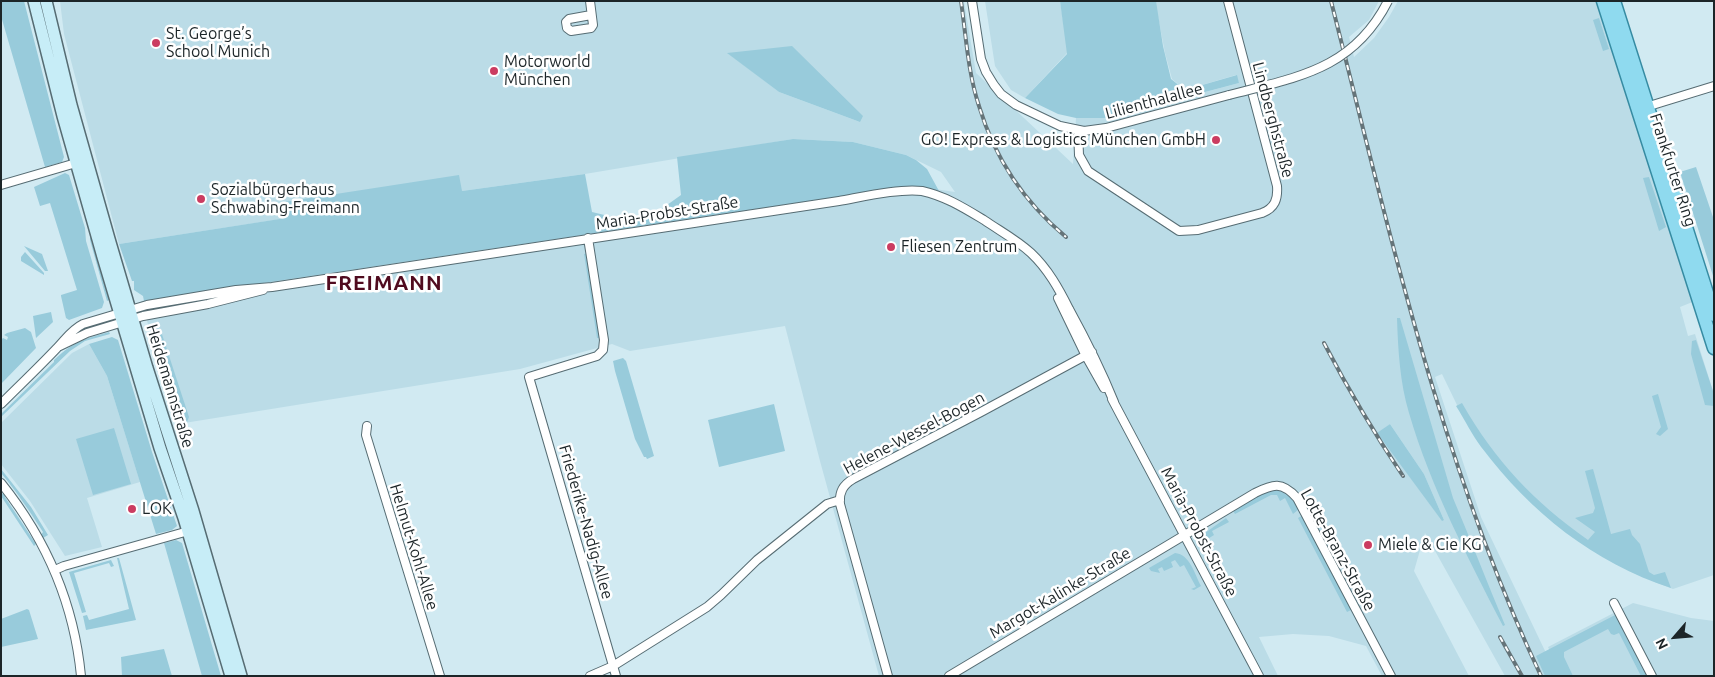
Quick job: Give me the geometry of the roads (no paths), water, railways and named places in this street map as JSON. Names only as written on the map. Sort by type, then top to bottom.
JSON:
[{"type":"main road","name":"Heidemannstraße","points":[[34,1],[126,316]]},
{"type":"main road","name":"Heidemannstraße","points":[[46,1],[76,163],[241,676]]},
{"type":"main road","name":"Frankfurter Ring","points":[[1603,1],[1714,315]]},
{"type":"main road","name":"Frankfurter Ring","points":[[1614,1],[1641,108],[1714,348]]},
{"type":"main road","name":"Heidemannstraße","points":[[193,530],[231,676]]},
{"type":"street","points":[[590,1],[592,15],[593,25],[591,28],[571,31],[567,28],[566,22],[569,19],[592,15]]},
{"type":"street","name":"Lilienthalallee","points":[[972,1],[981,59],[986,72],[998,90],[1010,101],[1040,118],[1078,130],[1106,128],[1302,75],[1334,62],[1363,38],[1381,16],[1388,1]]},
{"type":"street","name":"Lindberghstraße","points":[[1078,130],[1079,156],[1088,171],[1178,231],[1198,230],[1257,215],[1270,208],[1276,200],[1277,186],[1228,1]]},
{"type":"street","points":[[1641,108],[1714,86]]},
{"type":"street","points":[[1,185],[76,163]]},
{"type":"street","name":"Maria-Probst-Straße","points":[[1,404],[79,326],[126,316],[208,304],[272,287],[588,238],[901,192],[920,191],[948,199],[970,211],[1015,240],[1030,252],[1044,268],[1057,287],[1089,354],[1101,369],[1114,402],[1258,676]]},
{"type":"street","name":"Friederike-Nadig-Allee","points":[[588,238],[604,342],[603,350],[597,356],[528,377],[566,500],[616,676]]},
{"type":"street","name":"Helene-Wessel-Bogen","points":[[888,676],[840,500],[843,487],[853,479],[1089,354]]},
{"type":"street","name":"Helmut-Kohl-Allee","points":[[367,426],[366,435],[440,676]]},
{"type":"street","points":[[1,483],[33,528],[55,570],[70,612],[80,658],[81,676]]},
{"type":"street","name":"Lotte-Branz-Straße","points":[[1185,535],[1268,486],[1281,485],[1292,492],[1304,511],[1391,676]]},
{"type":"street","points":[[590,676],[613,666],[707,607],[762,555],[827,504],[840,500]]},
{"type":"street","points":[[55,570],[193,530]]},
{"type":"street","name":"Margot-Kalinke-Straße","points":[[949,676],[1185,535]]},
{"type":"street","points":[[1614,603],[1652,676]]},
{"type":"railway","points":[[961,1],[972,81],[993,144],[1002,162],[1024,194],[1066,237]]},
{"type":"railway","points":[[1331,1],[1396,258],[1445,428],[1505,595],[1541,676]]},
{"type":"railway","points":[[1324,343],[1362,411],[1403,476]]},
{"type":"railway","points":[[1500,637],[1522,676]]},
{"type":"place","name":"St. George’s School Munich","points":[[156,43]]},
{"type":"place","name":"Motorworld München","points":[[494,71]]},
{"type":"place","name":"GO! Express & Logistics München GmbH","points":[[1216,140]]},
{"type":"place","name":"Sozialbürgerhaus Schwabing-Freimann","points":[[201,199]]},
{"type":"place","name":"Fliesen Zentrum","points":[[891,247]]},
{"type":"place","name":"LOK","points":[[132,509]]},
{"type":"place","name":"Miele & Cie KG","points":[[1368,545]]},
{"type":"district","name":"FREIMANN","points":[[384,283]]}]
